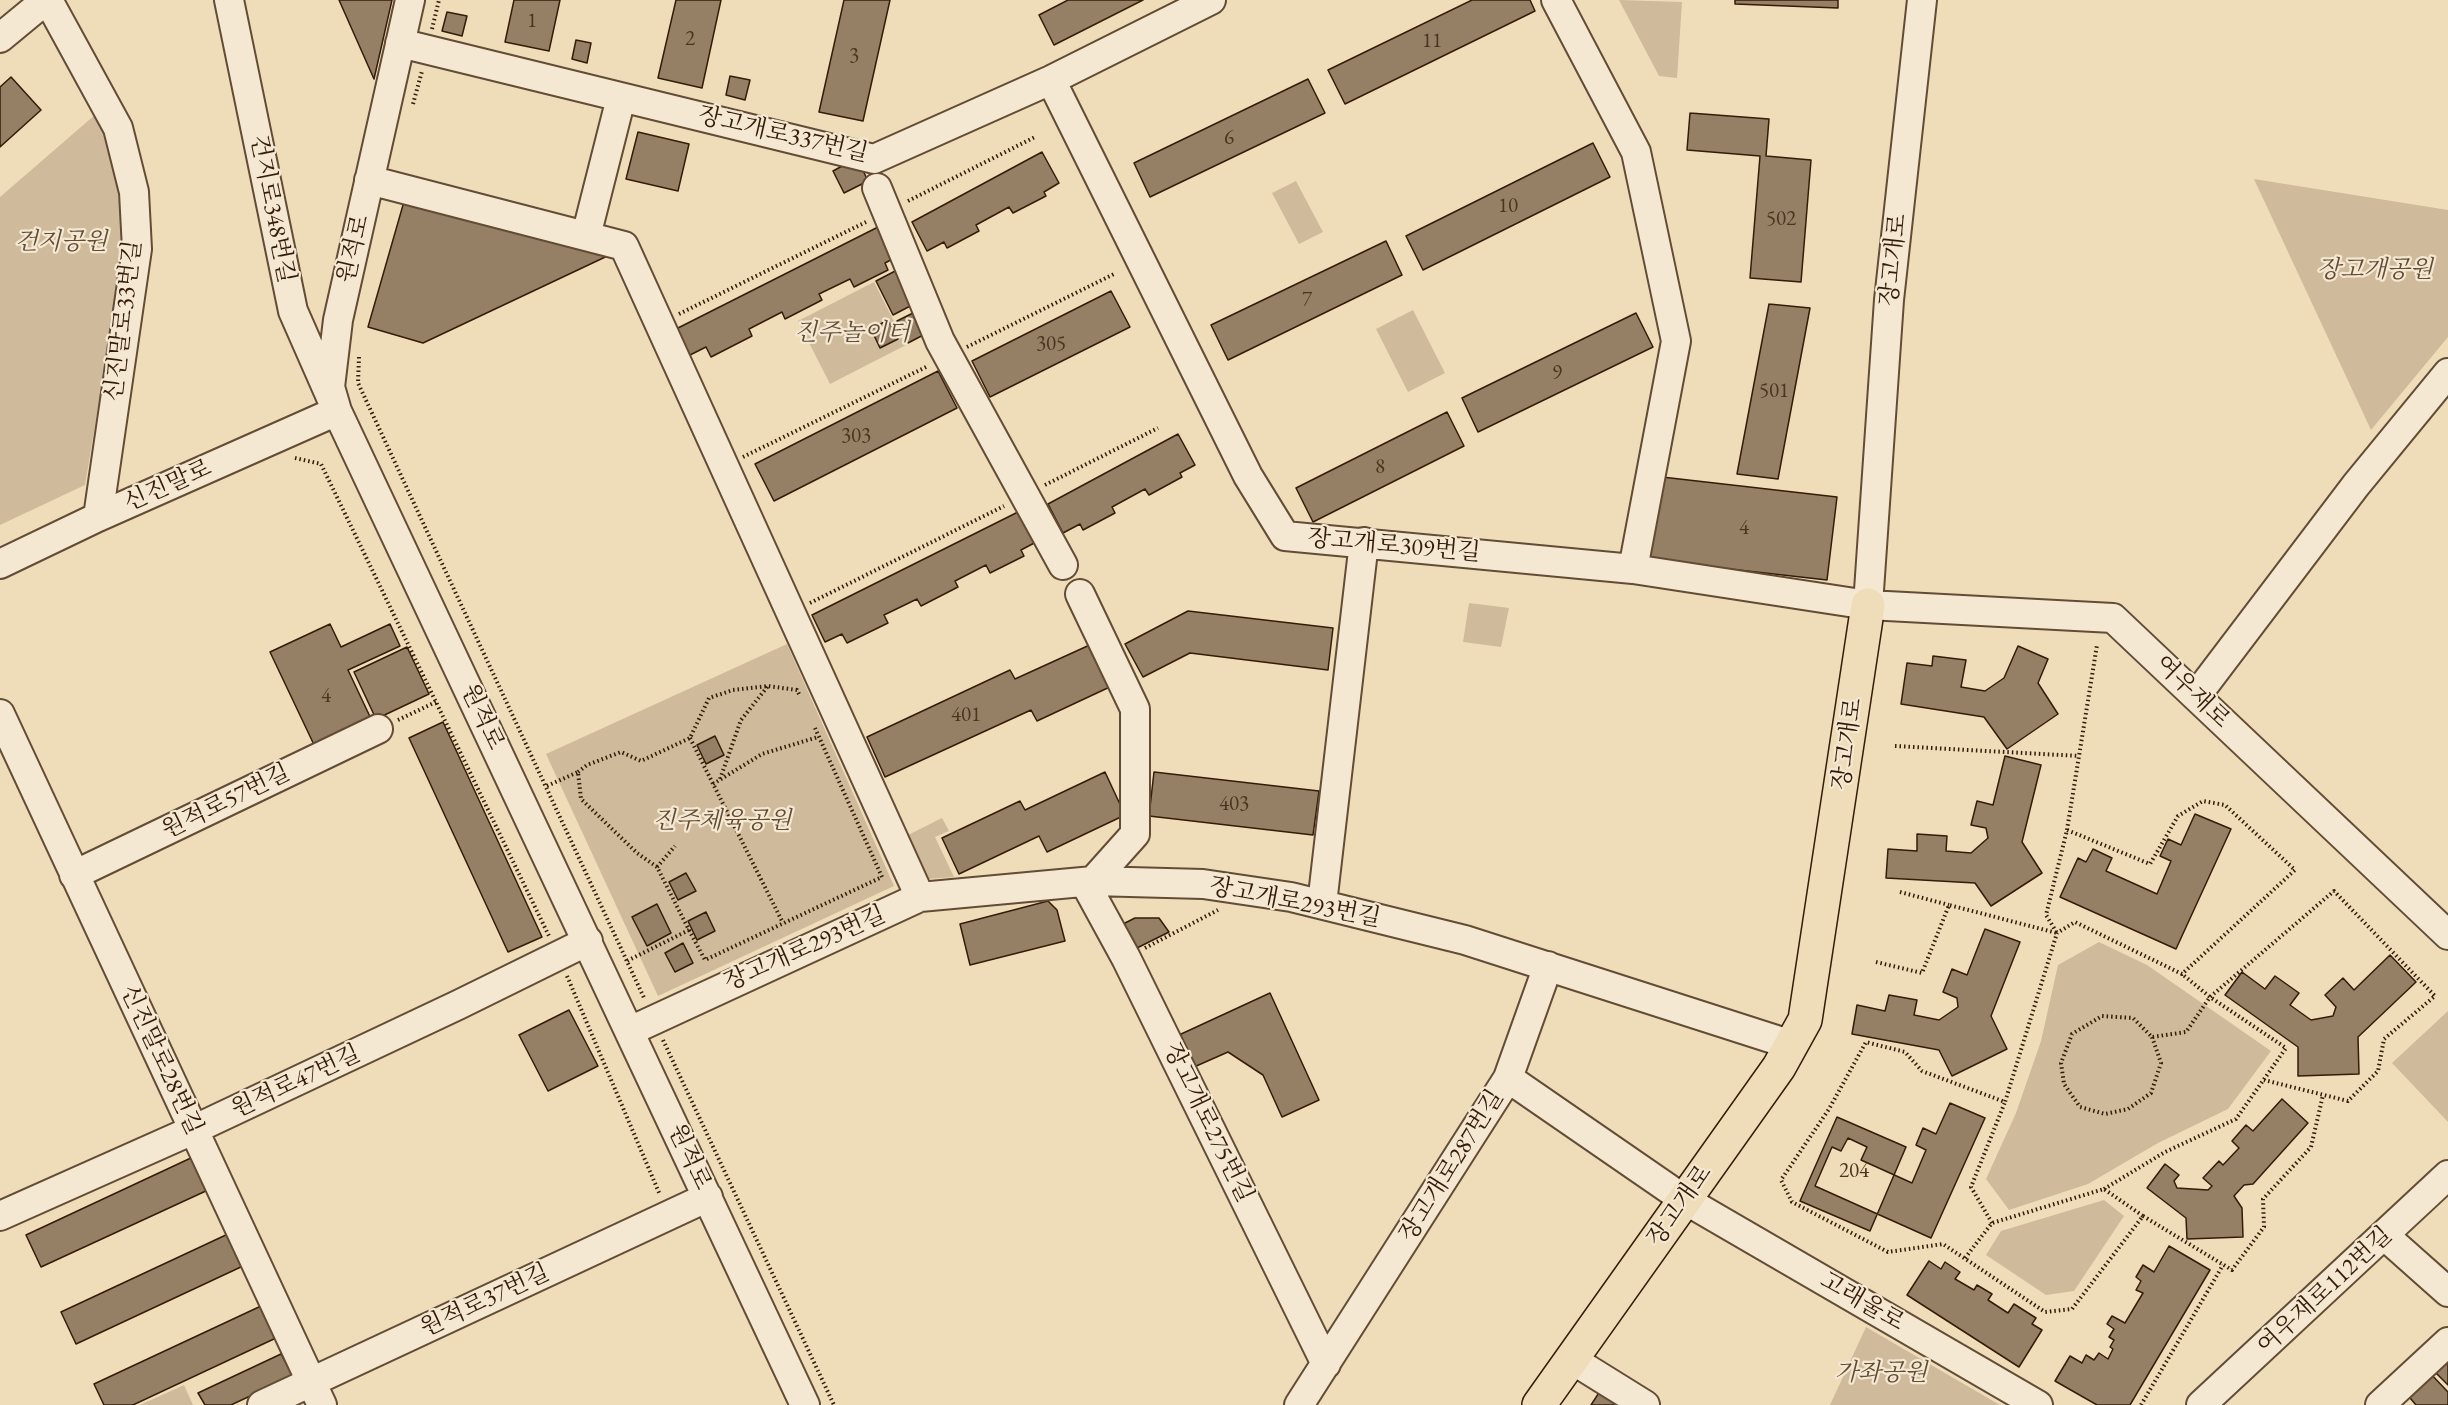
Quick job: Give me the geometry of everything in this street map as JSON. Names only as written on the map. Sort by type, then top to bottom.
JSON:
[{"type":"main road","name":"장고개로","points":[[1539,1405],[1779,1067],[1805,1020],[1868,605]]},
{"type":"street","points":[[0,38],[47,0]]},
{"type":"street","name":"신진말로33번길","points":[[47,0],[118,128],[134,192],[137,249],[98,517]]},
{"type":"street","name":"건지로348번길","points":[[229,0],[293,311],[337,411]]},
{"type":"street","name":"원적로","points":[[410,0],[338,320],[330,387],[337,411],[588,941],[642,1025],[708,1197],[805,1405]]},
{"type":"street","name":"장고개로337번길","points":[[400,43],[874,159],[1051,80],[1211,0]]},
{"type":"street","points":[[1556,0],[1636,153],[1676,341],[1634,569]]},
{"type":"street","name":"장고개로","points":[[1868,605],[1889,300],[1922,0]]},
{"type":"street","name":"장고개로309번길","points":[[1051,80],[1246,470],[1285,536],[1634,569],[1868,605]]},
{"type":"street","points":[[586,236],[621,98]]},
{"type":"street","points":[[369,180],[624,246],[920,897]]},
{"type":"street","points":[[882,199],[945,348],[1063,565]]},
{"type":"street","points":[[2196,696],[2356,485],[2448,373]]},
{"type":"street","name":"신진말로","points":[[0,564],[98,517],[337,411]]},
{"type":"street","points":[[1322,904],[1364,542]]},
{"type":"street","points":[[1080,594],[1135,709],[1135,834],[1089,882]]},
{"type":"street","name":"여우재로","points":[[1868,605],[2113,618],[2448,935]]},
{"type":"street","name":"신진말로28번길","points":[[0,714],[317,1394]]},
{"type":"street","name":"원적로57번길","points":[[74,875],[378,729]]},
{"type":"street","name":"장고개로293번길","points":[[642,1025],[920,897],[1089,882],[1203,884],[1322,904],[1465,940],[1792,1045]]},
{"type":"street","name":"장고개로275번길","points":[[1089,882],[1326,1364]]},
{"type":"street","name":"원적로47번길","points":[[0,1216],[193,1130],[588,941]]},
{"type":"street","points":[[1508,1078],[1548,966]]},
{"type":"street","name":"장고개로287번길","points":[[1299,1405],[1508,1078],[1685,1200]]},
{"type":"street","name":"여우재로112번길","points":[[2201,1405],[2448,1175]]},
{"type":"street","name":"원적로37번길","points":[[262,1405],[317,1394],[708,1197]]},
{"type":"street","name":"고래울로","points":[[1685,1200],[2038,1405]]},
{"type":"street","points":[[2385,1236],[2448,1292]]},
{"type":"street","points":[[2380,1405],[2448,1342]]},
{"type":"street","points":[[1572,1359],[1645,1405]]},
{"type":"path","points":[[412,107],[427,50]]},
{"type":"path","points":[[660,323],[882,199],[1035,137]]},
{"type":"path","points":[[724,466],[945,348],[1116,273]]},
{"type":"path","points":[[360,348],[358,383],[627,961],[642,1025],[834,1405]]},
{"type":"path","points":[[790,613],[1158,428]]},
{"type":"path","points":[[295,458],[321,464],[438,701],[558,956],[669,1216]]},
{"type":"path","points":[[2057,933],[2046,915],[2067,830],[2097,645]]},
{"type":"path","points":[[547,786],[578,772],[587,765],[621,752],[641,761],[690,738],[709,698],[733,690],[768,686],[797,690],[802,699]]},
{"type":"path","points":[[720,780],[741,720],[768,686]]},
{"type":"path","points":[[378,729],[438,701]]},
{"type":"path","points":[[578,772],[581,799],[637,853],[657,867],[705,960],[882,877],[810,718]]},
{"type":"path","points":[[713,784],[762,754],[819,737]]},
{"type":"path","points":[[690,738],[783,924]]},
{"type":"path","points":[[1895,746],[2079,756]]},
{"type":"path","points":[[2067,830],[2150,864],[2178,816],[2203,801],[2225,805],[2295,870],[2182,974]]},
{"type":"path","points":[[657,867],[675,846]]},
{"type":"path","points":[[1126,958],[1253,891]]},
{"type":"path","points":[[2152,1037],[2186,1032],[2210,997],[2334,891],[2435,996],[2384,1040],[2378,1071],[2348,1101],[2264,1080]]},
{"type":"path","points":[[1900,892],[2057,933]]},
{"type":"path","points":[[1876,962],[1922,972],[1949,905]]},
{"type":"path","points":[[1965,1258],[1992,1223],[2104,1189],[2165,1152],[2236,1119],[2286,1048],[2210,997],[2182,974],[2075,922],[2057,933],[2005,1102],[1971,1187],[1992,1223]]},
{"type":"path","points":[[627,961],[689,930]]},
{"type":"path","points":[[2102,1016],[2133,1018],[2152,1037],[2161,1063],[2151,1094],[2128,1109],[2105,1114],[2080,1107],[2064,1084],[2061,1063],[2072,1034],[2102,1016]]},
{"type":"path","points":[[2005,1102],[1922,1071],[1905,1052],[1866,1042],[1829,1109],[1781,1180],[1792,1202],[1888,1252],[1943,1244],[2045,1312],[2072,1309],[2143,1216]]},
{"type":"path","points":[[2104,1189],[2143,1216],[2232,1270],[2264,1227],[2263,1199],[2311,1147],[2323,1095]]},
{"type":"path","points":[[2141,1405],[2223,1265]]},
{"type":"green space","points":[[1619,0],[1682,2],[1677,78],[1659,76]]},
{"type":"green space","name":"건지공원","points":[[96,114],[111,138],[125,247],[85,485],[0,525],[0,197]]},
{"type":"green space","name":"장고개공원","points":[[2254,179],[2448,210],[2448,337],[2371,430]]},
{"type":"green space","points":[[1296,181],[1323,232],[1299,244],[1272,193]]},
{"type":"green space","name":"진주놀이터","points":[[874,282],[906,345],[830,384],[798,321]]},
{"type":"green space","points":[[1413,310],[1445,373],[1408,392],[1376,329]]},
{"type":"green space","points":[[1469,603],[1509,608],[1501,647],[1463,642]]},
{"type":"green space","name":"진주체육공원","points":[[787,644],[894,886],[658,996],[546,754]]},
{"type":"green space","points":[[942,818],[949,831],[935,837],[954,877],[927,879],[906,836]]},
{"type":"green space","points":[[2099,942],[2147,965],[2271,1051],[2228,1109],[2158,1143],[2088,1184],[2009,1210],[1986,1179],[2016,1113],[2041,1041],[2058,965]]},
{"type":"green space","points":[[2448,1011],[2448,1122],[2392,1063]]},
{"type":"green space","points":[[2104,1200],[2124,1216],[2074,1291],[2046,1295],[1986,1255],[2001,1231]]},
{"type":"green space","name":"가좌공원","points":[[1866,1327],[2000,1405],[1830,1405]]},
{"type":"green space","points":[[184,1385],[193,1405],[140,1405]]},
{"type":"building","points":[[339,0],[392,0],[374,79]]},
{"type":"building","points":[[514,0],[560,0],[549,51],[505,42]]},
{"type":"building","points":[[676,0],[721,0],[702,88],[658,78]]},
{"type":"building","points":[[844,0],[890,0],[863,121],[819,112]]},
{"type":"building","points":[[1068,0],[1143,0],[1054,45],[1039,15]]},
{"type":"building","points":[[1472,0],[1530,0],[1535,11],[1345,104],[1328,70]]},
{"type":"building","points":[[1735,0],[1838,0],[1838,8],[1735,4]]},
{"type":"building","points":[[447,12],[467,16],[462,36],[442,31]]},
{"type":"building","points":[[576,40],[591,43],[587,63],[572,59]]},
{"type":"building","points":[[730,76],[750,80],[745,100],[726,95]]},
{"type":"building","points":[[11,77],[41,110],[0,147],[0,87]]},
{"type":"building","points":[[1308,79],[1325,113],[1150,197],[1134,163]]},
{"type":"building","points":[[1690,113],[1769,119],[1766,156],[1811,160],[1801,282],[1750,278],[1760,156],[1687,150]]},
{"type":"building","points":[[638,132],[689,144],[678,191],[626,179]]},
{"type":"building","points":[[1593,143],[1610,177],[1423,270],[1406,236]]},
{"type":"building","points":[[1042,152],[1059,183],[1044,192],[1046,196],[1013,213],[1009,207],[976,225],[979,231],[947,248],[944,242],[927,251],[912,222]]},
{"type":"building","points":[[857,158],[868,181],[844,193],[833,171]]},
{"type":"building","points":[[405,198],[618,251],[423,343],[368,327]]},
{"type":"building","points":[[886,223],[902,254],[885,263],[888,270],[854,287],[850,279],[819,294],[822,300],[785,319],[782,312],[749,329],[752,336],[711,357],[706,347],[690,355],[676,329]]},
{"type":"building","points":[[1386,241],[1402,275],[1228,360],[1211,325]]},
{"type":"building","points":[[901,268],[918,302],[893,315],[876,281]]},
{"type":"building","points":[[1111,291],[1130,327],[990,397],[972,361]]},
{"type":"building","points":[[1769,304],[1810,308],[1778,479],[1737,474]]},
{"type":"building","points":[[919,310],[931,331],[908,343],[897,321]]},
{"type":"building","points":[[1636,313],[1653,347],[1478,432],[1462,398]]},
{"type":"building","points":[[888,320],[898,339],[880,348],[871,329]]},
{"type":"building","points":[[938,371],[957,408],[774,501],[755,464]]},
{"type":"building","points":[[1447,412],[1464,446],[1313,522],[1296,488]]},
{"type":"building","points":[[1178,434],[1195,465],[1180,473],[1182,477],[1149,495],[1145,489],[1112,507],[1115,513],[1083,530],[1080,524],[1063,533],[1048,504]]},
{"type":"building","points":[[1662,477],[1837,497],[1827,580],[1650,560]]},
{"type":"building","points":[[1022,510],[1038,541],[1021,550],[1024,556],[990,573],[986,565],[955,581],[958,587],[921,606],[917,599],[884,615],[888,623],[847,643],[842,634],[825,642],[812,615]]},
{"type":"building","points":[[1188,611],[1333,628],[1328,670],[1190,653],[1143,677],[1125,644]]},
{"type":"building","points":[[330,624],[341,647],[390,624],[400,646],[348,670],[373,723],[316,749],[270,652]]},
{"type":"building","points":[[1094,643],[1114,685],[1037,721],[1031,710],[885,777],[867,737],[1010,670],[1015,679]]},
{"type":"building","points":[[2018,646],[2048,659],[2038,683],[2058,714],[2007,749],[1984,717],[1901,704],[1907,663],[1932,666],[1933,656],[1966,660],[1961,687],[1985,691],[2004,678]]},
{"type":"building","points":[[407,647],[429,694],[376,719],[354,672]]},
{"type":"building","points":[[443,722],[542,937],[508,952],[409,738]]},
{"type":"building","points":[[715,736],[724,755],[706,764],[697,745]]},
{"type":"building","points":[[2005,756],[2041,765],[2022,842],[2042,873],[1991,906],[1975,883],[1886,878],[1888,849],[1917,851],[1917,834],[1947,836],[1946,851],[1971,853],[1988,838],[1986,828],[1971,825],[1977,801],[1993,805]]},
{"type":"building","points":[[1105,772],[1125,815],[1047,852],[1039,836],[959,874],[942,838],[1020,801],[1025,810]]},
{"type":"building","points":[[1154,772],[1319,791],[1313,835],[1149,816]]},
{"type":"building","points":[[2195,814],[2231,829],[2176,949],[2060,897],[2078,858],[2086,862],[2093,849],[2112,858],[2106,871],[2157,894],[2171,861],[2160,856],[2168,839],[2181,845]]},
{"type":"building","points":[[686,873],[696,891],[678,900],[669,882]]},
{"type":"building","points":[[1048,901],[1057,910],[1065,941],[970,965],[960,924]]},
{"type":"building","points":[[657,904],[671,933],[647,946],[632,917]]},
{"type":"building","points":[[706,912],[715,931],[697,940],[688,921]]},
{"type":"building","points":[[1135,918],[1159,918],[1169,932],[1127,953],[1115,928]]},
{"type":"building","points":[[1985,929],[2020,942],[1991,1016],[2007,1049],[1952,1076],[1939,1050],[1852,1034],[1857,1005],[1885,1011],[1889,995],[1917,1000],[1914,1015],[1939,1020],[1958,1007],[1957,998],[1943,992],[1952,969],[1967,975]]},
{"type":"building","points":[[683,943],[693,963],[675,972],[665,953]]},
{"type":"building","points":[[2390,955],[2416,982],[2358,1037],[2359,1074],[2298,1076],[2298,1047],[2225,995],[2242,972],[2265,989],[2275,976],[2299,993],[2290,1005],[2311,1020],[2333,1016],[2336,1007],[2325,995],[2343,978],[2354,990]]},
{"type":"building","points":[[1270,993],[1319,1100],[1282,1117],[1263,1075],[1228,1052],[1194,1067],[1179,1035]]},
{"type":"building","points":[[569,1010],[598,1066],[548,1091],[519,1035]]},
{"type":"building","points":[[2282,1099],[2308,1123],[2253,1184],[2244,1185],[2234,1196],[2242,1208],[2243,1237],[2187,1239],[2186,1218],[2147,1188],[2165,1164],[2179,1175],[2174,1181],[2177,1188],[2208,1190],[2212,1186],[2203,1178],[2219,1161],[2223,1165],[2239,1148],[2232,1141],[2246,1125],[2253,1131]]},
{"type":"building","points":[[1950,1103],[1985,1118],[1931,1238],[1815,1186],[1832,1147],[1841,1151],[1848,1138],[1867,1147],[1861,1160],[1912,1183],[1926,1150],[1916,1145],[1923,1128],[1936,1134]]},
{"type":"building","points":[[1837,1117],[1906,1147],[1870,1231],[1800,1201]]},
{"type":"building","points":[[193,1157],[208,1190],[41,1267],[26,1235]]},
{"type":"building","points":[[228,1234],[243,1266],[76,1344],[61,1312]]},
{"type":"building","points":[[2169,1246],[2210,1270],[2130,1405],[2097,1405],[2055,1381],[2070,1356],[2082,1363],[2086,1355],[2094,1360],[2099,1353],[2108,1359],[2114,1340],[2109,1337],[2114,1329],[2107,1324],[2112,1316],[2125,1323],[2143,1293],[2136,1290],[2141,1281],[2136,1277],[2143,1265],[2154,1272]]},
{"type":"building","points":[[1929,1261],[1941,1269],[1945,1262],[1960,1272],[1955,1279],[1974,1290],[1977,1285],[1992,1294],[1988,1300],[2008,1313],[2014,1304],[2036,1318],[2032,1324],[2042,1330],[2019,1367],[1907,1295]]},
{"type":"building","points":[[261,1306],[276,1338],[133,1405],[104,1405],[94,1384]]},
{"type":"building","points":[[281,1354],[293,1376],[231,1405],[205,1405],[198,1393]]},
{"type":"building","points":[[2448,1358],[2448,1385],[2434,1371]]},
{"type":"building","points":[[2428,1371],[2448,1392],[2448,1405],[2416,1405],[2405,1392]]},
{"type":"building","points":[[1604,1385],[1633,1405],[1591,1405]]}]
